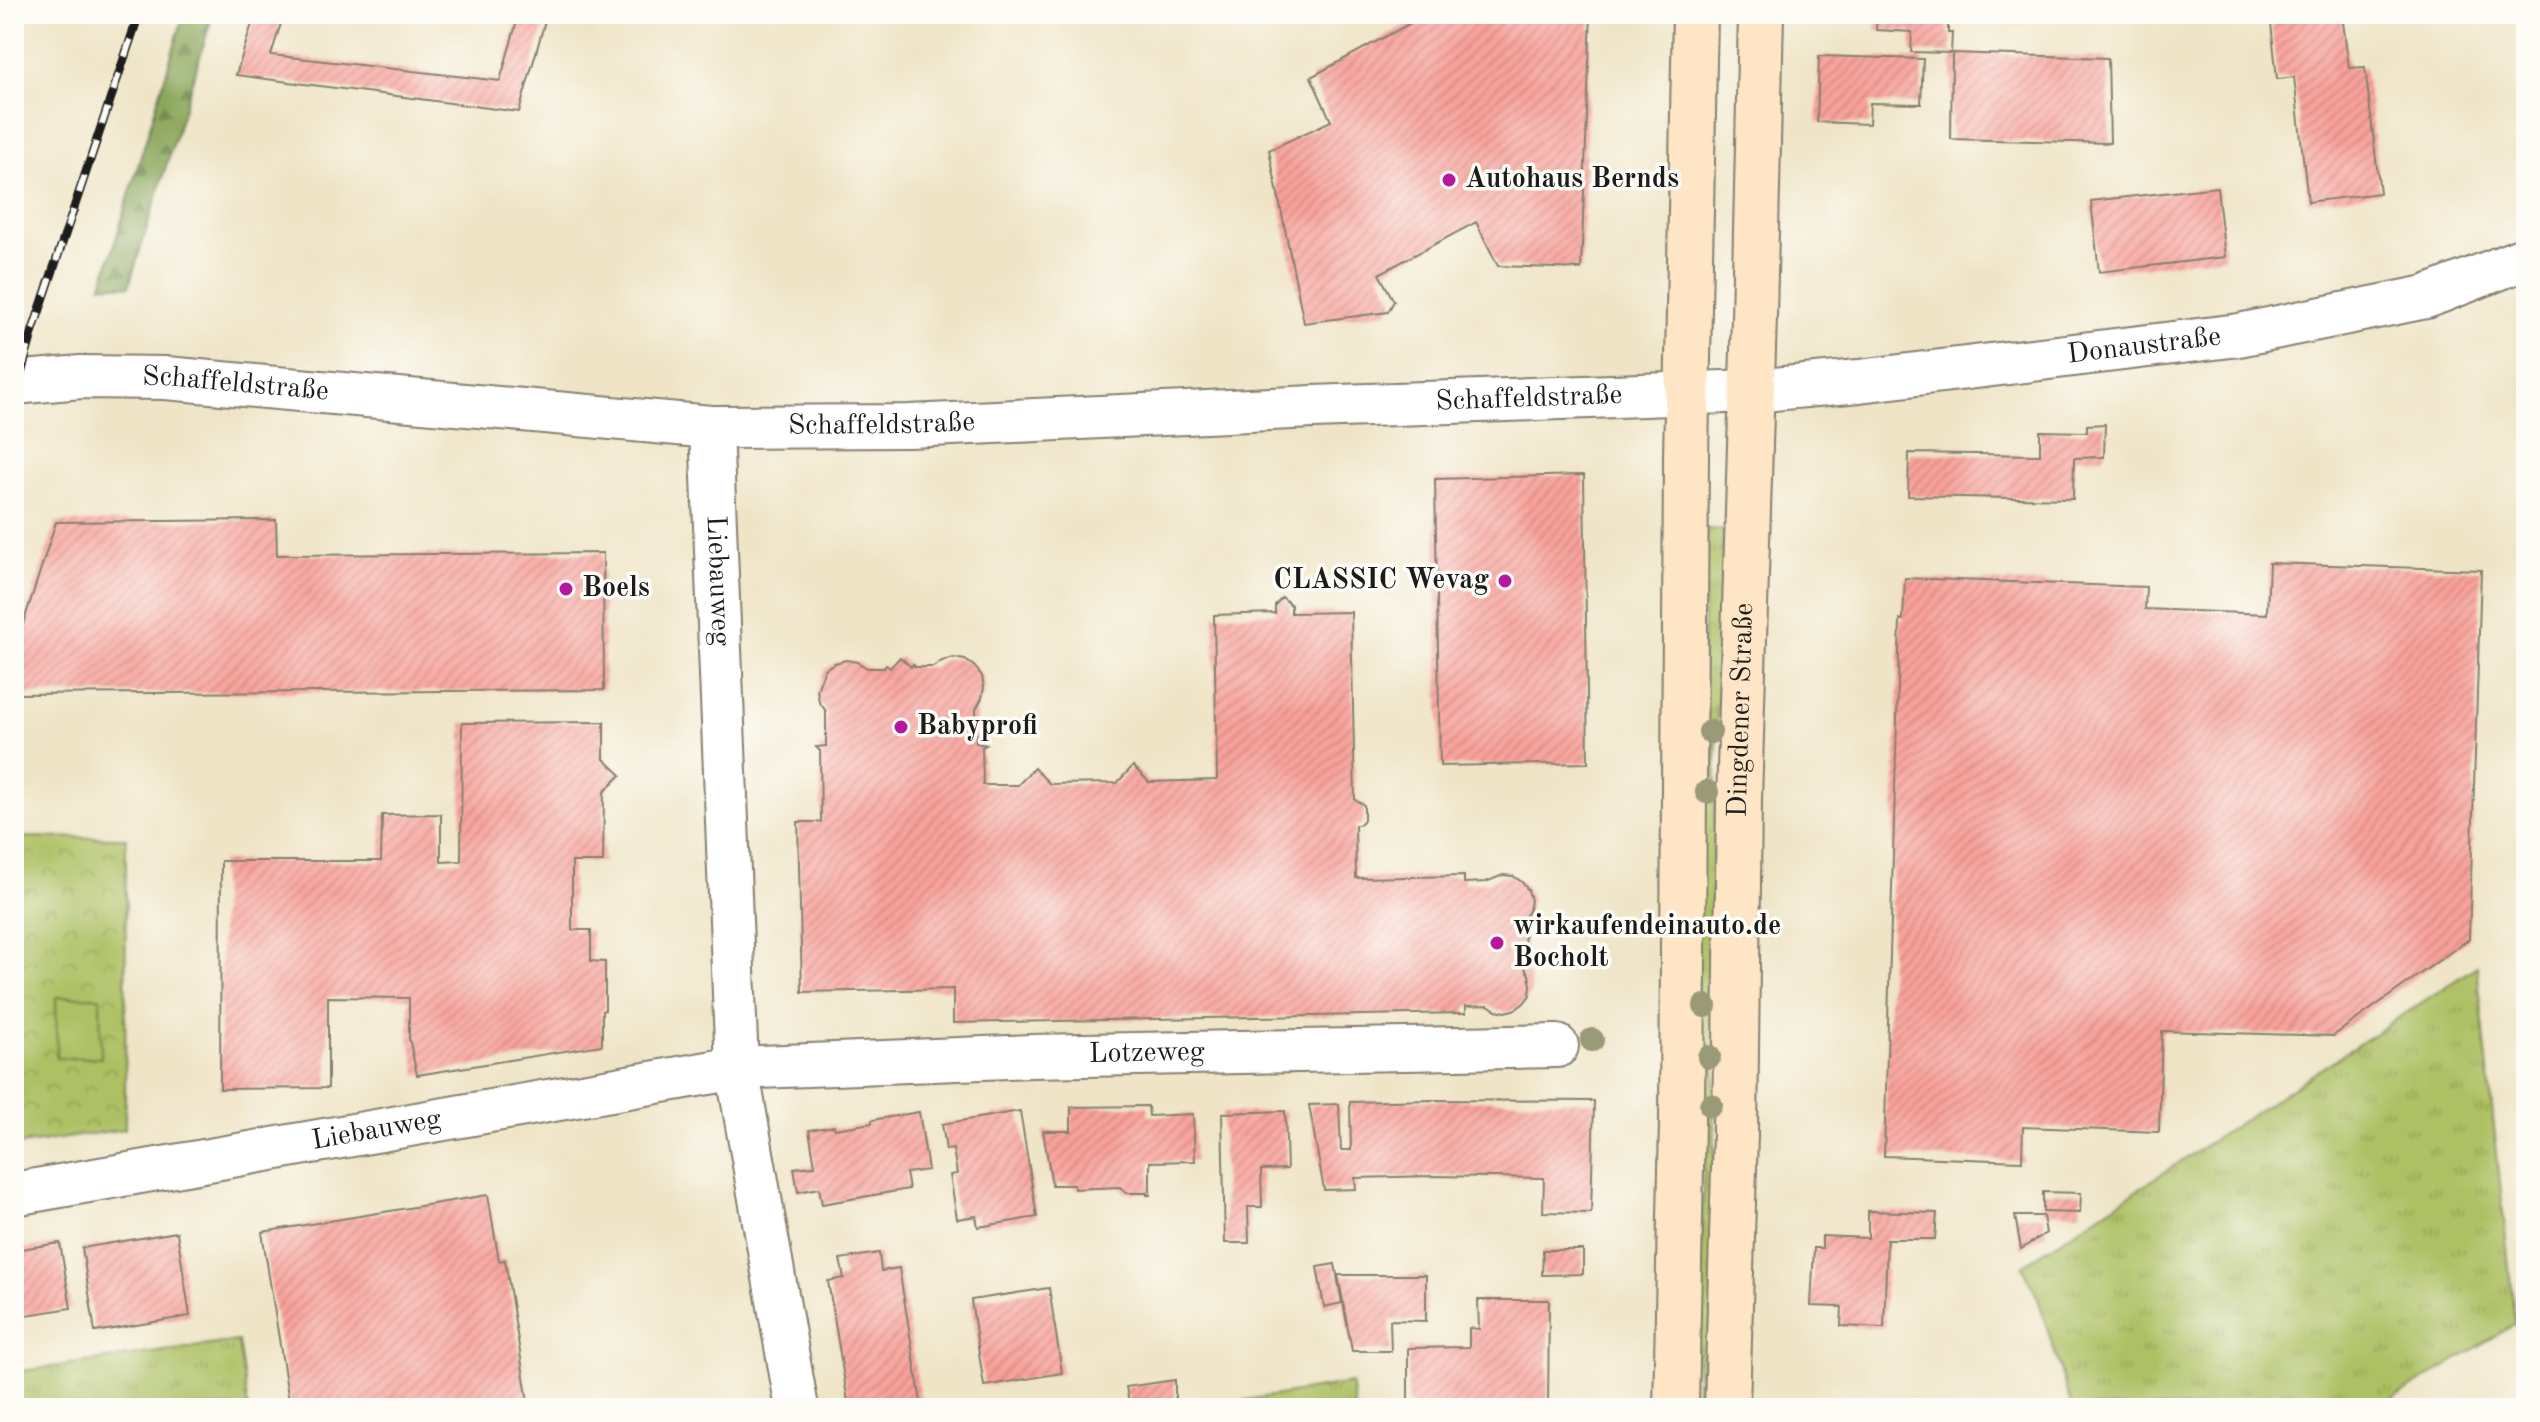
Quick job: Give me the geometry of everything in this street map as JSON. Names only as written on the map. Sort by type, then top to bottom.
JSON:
[{"type":"main road","name":"Dingdener Straße","points":[[1676,1408],[1682,1121],[1687,392],[1695,14]]},
{"type":"main road","name":"Dingdener Straße","points":[[1727,1408],[1735,1134],[1739,800],[1761,14]]},
{"type":"street","name":"Donaustraße","points":[[1752,391],[2239,335],[2426,297],[2526,258]]},
{"type":"street","name":"Schaffeldstraße","points":[[14,383],[81,377],[166,378],[711,427],[909,426],[1752,391]]},
{"type":"street","name":"Liebauweg","points":[[711,427],[737,1068],[797,1408]]},
{"type":"street","name":"Lotzeweg","points":[[737,1068],[1031,1056],[1557,1046]]},
{"type":"street","name":"Liebauweg","points":[[14,1194],[737,1068]]},
{"type":"green space","points":[[184,14],[213,14],[129,286],[102,285]]},
{"type":"green space","points":[[1706,529],[1723,530],[1710,968],[1715,1041],[1713,1408],[1696,1408],[1704,1153],[1694,968]]},
{"type":"green space","points":[[14,837],[126,838],[125,1129],[14,1146]]},
{"type":"green space","points":[[2477,966],[2515,1324],[2378,1408],[2072,1408],[2038,1298],[2022,1266]]},
{"type":"green space","points":[[56,997],[100,997],[101,1058],[57,1058]]},
{"type":"green space","points":[[238,1341],[248,1408],[14,1408],[14,1372]]},
{"type":"green space","points":[[1351,1383],[1355,1408],[1223,1408],[1223,1404]]},
{"type":"building","points":[[255,14],[284,14],[271,55],[500,81],[519,14],[547,14],[519,112],[236,75]]},
{"type":"building","name":"Autohaus Bernds","points":[[1427,14],[1591,14],[1581,269],[1498,266],[1476,222],[1379,274],[1394,301],[1388,312],[1304,323],[1269,150],[1331,121],[1311,77]]},
{"type":"building","points":[[1877,14],[1948,14],[1948,33],[1952,33],[1951,53],[1911,52],[1912,32],[1876,30]]},
{"type":"building","points":[[2270,14],[2342,14],[2349,68],[2365,67],[2380,193],[2308,202],[2294,77],[2277,79]]},
{"type":"building","points":[[1952,53],[2108,58],[2110,143],[1951,139]]},
{"type":"building","points":[[1819,56],[1923,59],[1921,104],[1870,103],[1869,124],[1817,122]]},
{"type":"building","points":[[2217,187],[2225,257],[2099,272],[2091,201]]},
{"type":"building","points":[[2105,424],[2104,457],[2074,458],[2073,499],[1908,496],[1909,453],[2040,455],[2040,431],[2087,432],[2087,425]]},
{"type":"building","points":[[1584,475],[1588,763],[1440,766],[1435,479]]},
{"type":"building","points":[[276,520],[277,555],[603,553],[604,690],[14,694],[14,652],[56,522]]},
{"type":"building","points":[[2269,563],[2481,570],[2469,939],[2333,1036],[2162,1031],[2159,1132],[2023,1127],[2022,1161],[1884,1156],[1900,619],[1903,620],[1905,578],[2146,587],[2145,609],[2267,614]]},
{"type":"building","points":[[1282,597],[1291,605],[1291,613],[1351,612],[1355,800],[1364,805],[1364,820],[1355,825],[1356,878],[1464,876],[1464,883],[1486,882],[1503,875],[1513,876],[1522,882],[1531,900],[1524,918],[1525,968],[1531,985],[1530,995],[1524,1003],[1506,1012],[1488,1005],[1466,1006],[1466,1013],[953,1023],[953,989],[802,992],[798,822],[821,822],[820,751],[816,747],[826,746],[826,711],[819,702],[817,690],[825,669],[846,660],[867,668],[884,668],[886,665],[890,668],[900,657],[911,667],[913,664],[915,667],[933,667],[954,658],[974,666],[982,676],[984,687],[976,709],[976,743],[986,745],[982,747],[983,785],[1018,785],[1034,768],[1050,784],[1117,783],[1133,766],[1149,782],[1217,780],[1214,615],[1275,613],[1275,605]]},
{"type":"building","points":[[604,722],[604,759],[621,775],[604,792],[603,862],[572,862],[572,930],[591,930],[591,961],[605,962],[602,1045],[417,1075],[409,1038],[409,998],[328,997],[328,1088],[220,1089],[221,861],[381,861],[382,815],[441,814],[441,862],[461,861],[462,723]]},
{"type":"building","points":[[1594,1101],[1591,1213],[1543,1212],[1544,1178],[1355,1178],[1356,1189],[1324,1190],[1309,1105],[1339,1104],[1341,1150],[1351,1150],[1350,1102]]},
{"type":"building","points":[[1148,1106],[1149,1116],[1193,1114],[1195,1161],[1150,1162],[1150,1195],[1126,1193],[1120,1187],[1074,1189],[1074,1185],[1052,1185],[1043,1131],[1071,1131],[1071,1107]]},
{"type":"building","points":[[1020,1111],[1037,1217],[978,1227],[976,1216],[957,1219],[950,1175],[957,1174],[953,1149],[946,1150],[942,1124]]},
{"type":"building","points":[[1285,1111],[1287,1169],[1261,1170],[1262,1207],[1248,1207],[1249,1243],[1225,1243],[1222,1113]]},
{"type":"building","points":[[919,1112],[928,1170],[906,1173],[909,1189],[822,1204],[819,1188],[798,1192],[794,1168],[815,1166],[809,1130],[854,1126]]},
{"type":"building","points":[[2043,1192],[2081,1193],[2080,1213],[2043,1212]]},
{"type":"building","points":[[488,1195],[499,1261],[505,1260],[529,1408],[290,1408],[262,1232]]},
{"type":"building","points":[[1868,1211],[1937,1213],[1935,1239],[1887,1239],[1884,1328],[1841,1326],[1842,1307],[1811,1306],[1814,1248],[1822,1248],[1822,1236],[1868,1238]]},
{"type":"building","points":[[2015,1216],[2043,1216],[2046,1233],[2021,1249]]},
{"type":"building","points":[[177,1232],[190,1316],[95,1332],[82,1248]]},
{"type":"building","points":[[60,1243],[71,1308],[14,1317],[14,1250]]},
{"type":"building","points":[[1543,1250],[1583,1250],[1583,1274],[1542,1275]]},
{"type":"building","points":[[879,1253],[881,1271],[899,1268],[922,1408],[849,1408],[828,1281],[844,1278],[840,1259]]},
{"type":"building","points":[[1335,1264],[1342,1303],[1324,1307],[1317,1267]]},
{"type":"building","points":[[1338,1275],[1426,1275],[1426,1321],[1390,1320],[1391,1351],[1352,1351]]},
{"type":"building","points":[[1049,1288],[1062,1373],[984,1386],[971,1300]]},
{"type":"building","points":[[1478,1300],[1549,1300],[1548,1408],[1408,1408],[1408,1348],[1469,1347],[1469,1328],[1479,1329]]},
{"type":"building","points":[[1175,1380],[1175,1407],[1130,1408],[1126,1387]]},
{"type":"railway","points":[[14,399],[33,330],[139,14]]},
{"type":"place","name":"Autohaus Bernds","points":[[1449,180]]},
{"type":"place","name":"CLASSIC Wevag","points":[[1505,581]]},
{"type":"place","name":"Boels","points":[[566,589]]},
{"type":"place","name":"Babyprofi","points":[[901,727]]},
{"type":"place","name":"wirkaufendeinauto.de Bocholt","points":[[1497,943]]}]
